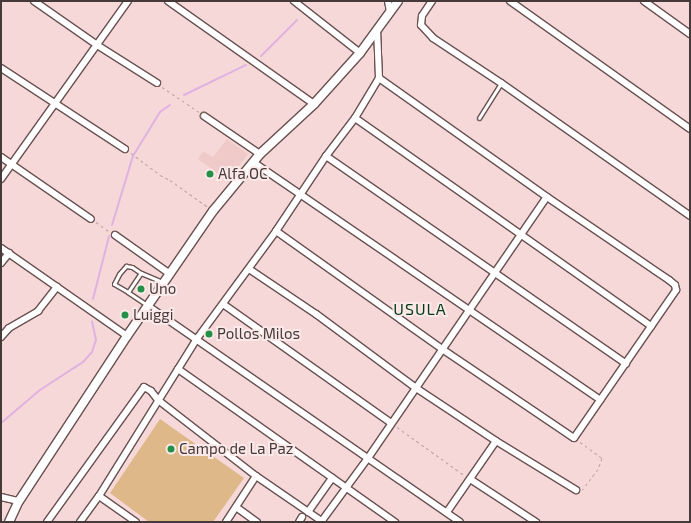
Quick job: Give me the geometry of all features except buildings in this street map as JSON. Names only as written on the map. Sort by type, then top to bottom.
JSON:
[{"type":"street","points":[[34,1],[97,45],[157,83]]},
{"type":"street","points":[[1,179],[128,1]]},
{"type":"street","points":[[168,1],[314,104]]},
{"type":"street","points":[[294,1],[360,53]]},
{"type":"street","points":[[388,1],[390,12]]},
{"type":"street","points":[[11,521],[19,501],[127,336],[213,211],[260,154],[314,104],[360,53],[398,1]]},
{"type":"street","points":[[432,1],[422,16],[421,25],[433,38],[501,83],[690,216]]},
{"type":"street","points":[[510,1],[690,129]]},
{"type":"street","points":[[644,1],[690,34]]},
{"type":"street","points":[[80,522],[99,496],[196,340],[249,269],[276,231],[300,193],[355,118],[379,78],[377,29]]},
{"type":"street","points":[[1,68],[127,150]]},
{"type":"street","points":[[276,231],[442,349],[574,438],[652,326],[676,290],[674,285],[379,78]]},
{"type":"street","points":[[204,116],[260,154]]},
{"type":"street","points":[[355,118],[652,326]]},
{"type":"street","points":[[326,156],[626,364]]},
{"type":"street","points":[[1,157],[91,219]]},
{"type":"street","points":[[253,162],[600,400]]},
{"type":"street","points":[[47,522],[143,388],[146,388],[152,391],[158,400],[256,476],[322,522],[496,274],[547,197]]},
{"type":"street","points":[[115,236],[170,274]]},
{"type":"street","points":[[1,248],[127,336]]},
{"type":"street","points":[[1,263],[9,253]]},
{"type":"street","points":[[249,269],[316,314],[416,388],[496,441],[576,490]]},
{"type":"street","points":[[1,337],[9,328],[38,311],[57,287]]},
{"type":"street","points":[[223,304],[391,423]]},
{"type":"street","points":[[148,306],[460,522]]},
{"type":"street","points":[[178,369],[395,522]]},
{"type":"street","points":[[447,512],[496,441]]},
{"type":"street","points":[[226,522],[256,476]]},
{"type":"street","points":[[308,512],[332,478]]},
{"type":"street","points":[[470,478],[536,522]]},
{"type":"street","points":[[99,496],[136,522]]},
{"type":"street","points":[[1,497],[19,501]]},
{"type":"street","points":[[236,507],[257,522]]},
{"type":"lane","points":[[479,118],[501,83]]},
{"type":"lane","points":[[148,306],[114,284],[119,274],[126,266],[132,267],[141,273],[164,283]]},
{"type":"lane","points":[[128,292],[141,273]]},
{"type":"path","points":[[157,83],[204,116]]},
{"type":"path","points":[[127,150],[140,158],[160,175],[170,180],[213,211]]},
{"type":"path","points":[[91,219],[115,236]]},
{"type":"path","points":[[391,423],[470,478]]},
{"type":"path","points":[[574,438],[602,458],[598,469],[581,491],[576,490]]},
{"type":"shaded area","points":[[227,139],[248,154],[228,181],[198,159],[203,151],[213,157]]},
{"type":"shaded area","name":"Campo de La Paz","points":[[160,419],[244,478],[213,522],[149,522],[110,493]]},
{"type":"waterway","points":[[261,56],[297,20]]},
{"type":"waterway","points":[[184,95],[246,65]]},
{"type":"waterway","points":[[112,225],[133,156],[160,112],[170,105]]},
{"type":"waterway","points":[[93,299],[109,236]]},
{"type":"waterway","points":[[1,423],[40,390],[83,362],[92,352],[96,340],[92,321]]},
{"type":"place","name":"Alfa OC","points":[[210,174]]},
{"type":"place","name":"Uno","points":[[141,289]]},
{"type":"place","name":"Luiggi","points":[[125,315]]},
{"type":"place","name":"Pollos Milos","points":[[209,334]]},
{"type":"place","name":"Campo de La Paz","points":[[171,449]]},
{"type":"district","name":"USULA","points":[[420,309]]}]
